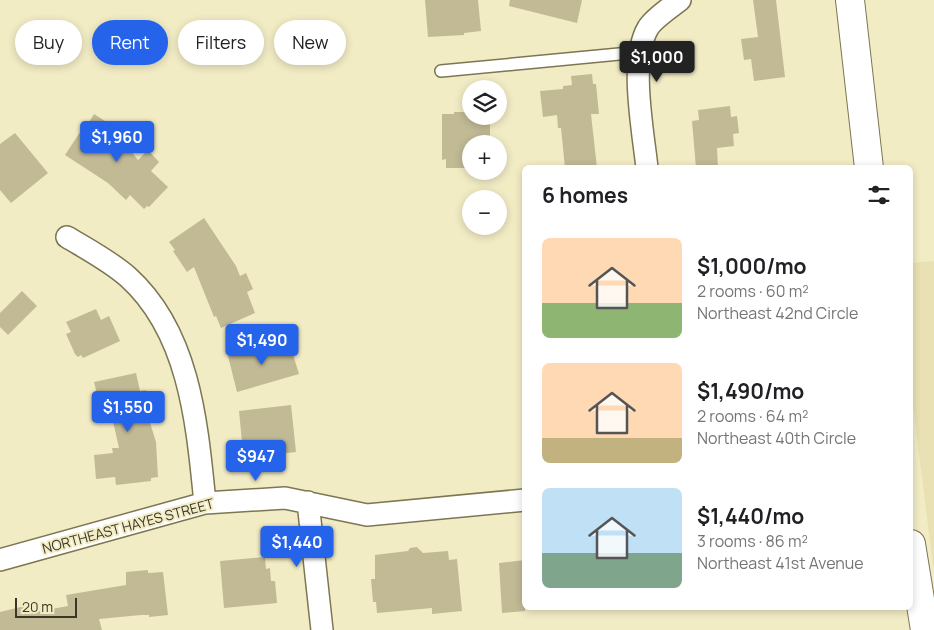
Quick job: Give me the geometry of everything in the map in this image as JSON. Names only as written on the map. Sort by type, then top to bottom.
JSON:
[{"type":"street","points":[[647,165],[638,82],[640,52],[648,27],[680,0]]},
{"type":"street","points":[[850,0],[869,165]]},
{"type":"street","points":[[67,236],[126,276],[143,292],[164,321],[192,400],[205,503]]},
{"type":"street","name":"NORTHEAST HAYES STREET","points":[[0,560],[205,503],[285,498],[367,514],[522,500]]},
{"type":"street","points":[[308,502],[322,630]]},
{"type":"street","points":[[913,557],[924,630]]},
{"type":"lane","points":[[441,70],[640,52]]},
{"type":"shaded area","points":[[934,261],[934,574],[913,406],[913,263]]},
{"type":"building","points":[[425,0],[478,0],[481,31],[464,33],[464,35],[428,37]]},
{"type":"building","points":[[510,0],[582,0],[577,23],[509,6]]},
{"type":"building","points":[[753,0],[776,0],[785,77],[754,81],[751,59],[744,60],[741,39],[758,37]]},
{"type":"building","points":[[592,74],[593,84],[596,84],[599,114],[591,114],[597,165],[565,165],[561,128],[558,128],[557,115],[543,117],[540,91],[563,89],[563,86],[572,85],[571,76]]},
{"type":"building","points":[[730,106],[731,117],[737,116],[739,133],[733,134],[734,146],[717,148],[718,165],[696,165],[692,121],[699,120],[698,110]]},
{"type":"building","points":[[454,112],[462,112],[462,125],[490,125],[490,135],[462,135],[462,168],[446,168],[446,159],[442,160],[442,114],[454,114]]},
{"type":"building","points":[[94,114],[116,128],[110,138],[131,151],[138,160],[148,150],[159,162],[151,171],[168,187],[149,207],[147,206],[144,209],[130,195],[126,200],[108,183],[65,155]]},
{"type":"building","points":[[15,133],[48,173],[11,203],[0,190],[0,144]]},
{"type":"building","points":[[204,218],[236,266],[240,276],[246,273],[253,289],[247,292],[255,313],[221,328],[216,316],[214,317],[194,267],[187,272],[169,242]]},
{"type":"building","points":[[22,291],[37,306],[8,335],[0,327],[0,313]]},
{"type":"building","points":[[96,309],[101,320],[109,316],[120,341],[83,358],[81,355],[78,357],[66,334],[71,332],[66,322]]},
{"type":"building","points":[[274,342],[276,352],[291,348],[299,374],[237,392],[228,356]]},
{"type":"building","points":[[136,373],[140,391],[146,390],[151,412],[147,413],[156,442],[158,477],[151,478],[151,481],[116,485],[115,477],[96,479],[94,455],[113,453],[112,448],[119,448],[110,408],[105,409],[103,402],[98,398],[94,382]]},
{"type":"building","points":[[291,405],[296,452],[252,457],[250,445],[247,445],[246,441],[242,442],[239,411]]},
{"type":"building","points":[[417,547],[423,553],[448,551],[449,560],[457,559],[462,611],[432,614],[432,608],[377,613],[376,602],[373,602],[371,579],[375,579],[375,555],[408,551],[410,548]]},
{"type":"building","points":[[265,557],[266,569],[270,568],[271,581],[275,581],[277,603],[224,608],[220,561]]},
{"type":"building","points":[[522,560],[522,610],[525,611],[502,613],[499,563]]},
{"type":"building","points":[[148,570],[148,573],[163,572],[168,615],[149,617],[149,615],[141,615],[99,619],[102,630],[0,630],[0,612],[33,604],[35,612],[68,606],[66,595],[126,585],[126,572]]}]
